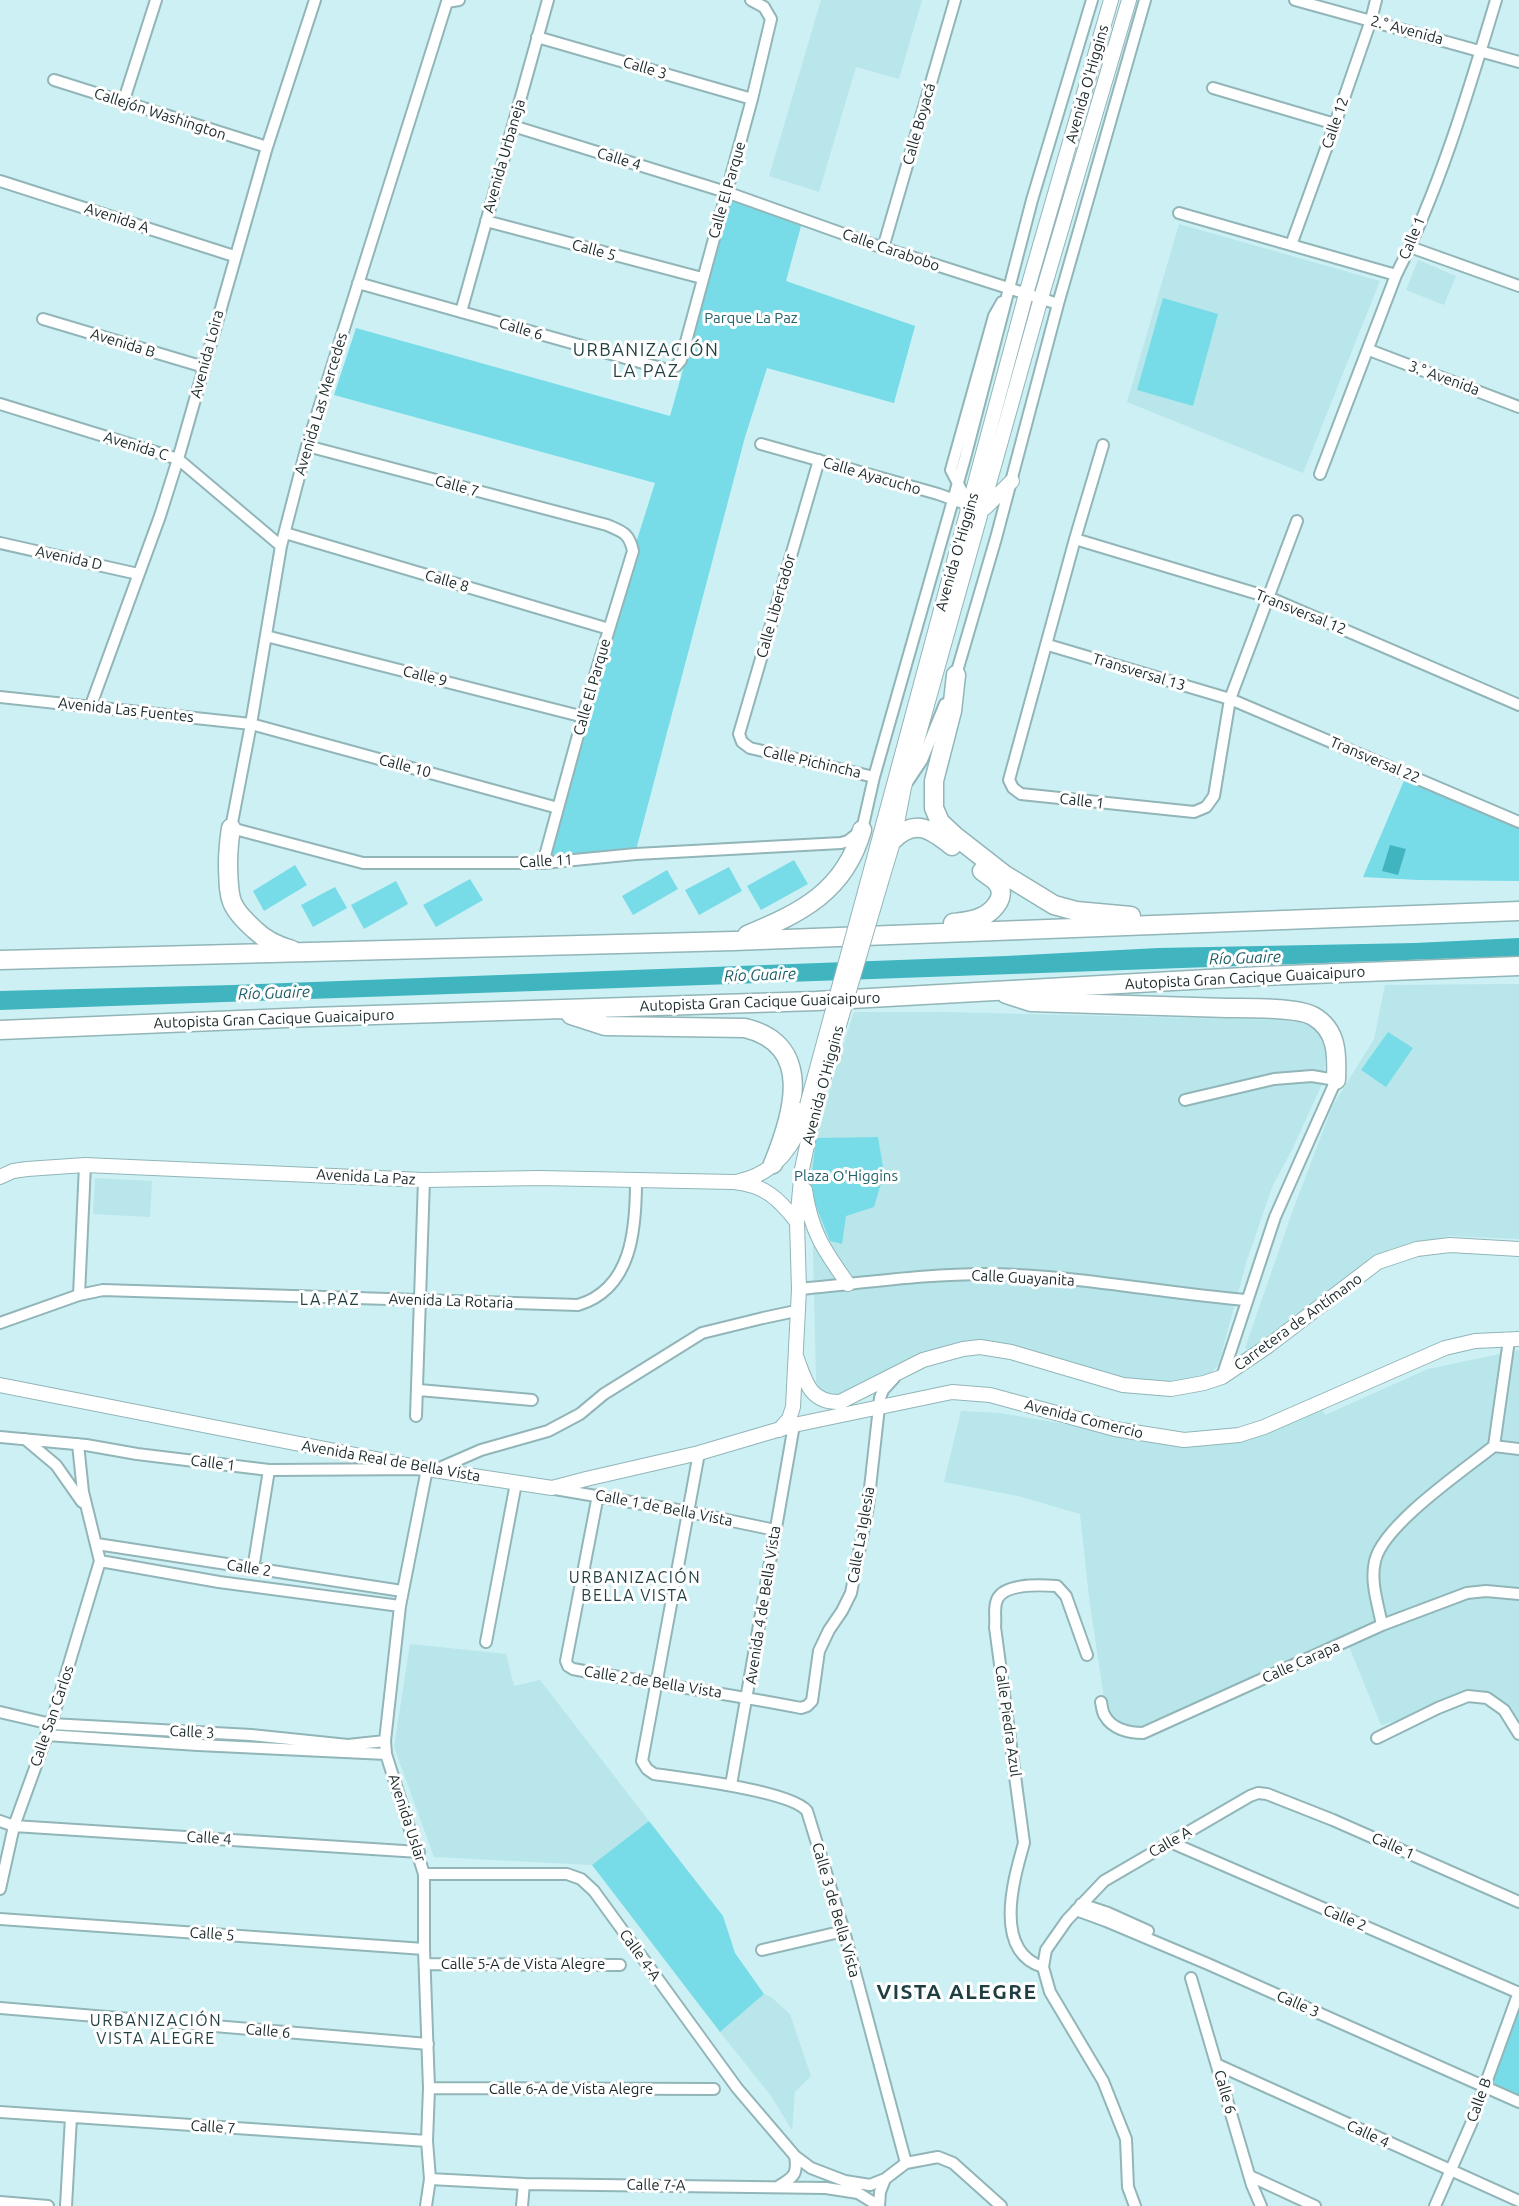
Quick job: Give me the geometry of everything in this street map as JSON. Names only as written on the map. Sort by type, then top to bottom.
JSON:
[{"type":"highway","points":[[956,675],[952,711],[934,781],[934,808],[940,822],[1005,875],[1054,905],[1076,911],[1144,916],[1173,925]]},
{"type":"highway","points":[[894,839],[909,828],[918,827],[931,831],[998,884],[1002,890],[995,908],[982,917],[910,933]]},
{"type":"highway","points":[[231,828],[227,883],[230,899],[236,910],[252,928],[272,942],[281,947],[305,953]]},
{"type":"highway","points":[[734,941],[786,919],[815,900],[827,889],[853,856],[861,830]]},
{"type":"highway","points":[[0,960],[734,941],[1519,911]]},
{"type":"highway","name":"Autopista Gran Cacique Guaicaipuro","points":[[0,1030],[311,1017],[558,1011],[816,1001],[1262,976],[1519,966]]},
{"type":"highway","points":[[996,991],[1031,1002],[1264,1009],[1305,1013],[1320,1022],[1332,1036],[1336,1051],[1336,1080]]},
{"type":"highway","points":[[558,1011],[605,1026],[745,1028],[758,1031],[772,1040],[788,1056],[792,1091],[788,1122],[773,1164]]},
{"type":"main road","name":"Avenida O'Higgins","points":[[779,1430],[792,1414],[799,1289],[797,1222],[811,1106],[875,879],[969,505],[1026,294],[1111,0]]},
{"type":"main road","name":"Avenida O'Higgins","points":[[875,879],[894,839],[904,786],[1041,298],[1129,0]]},
{"type":"main road","points":[[983,509],[1012,481]]},
{"type":"main road","name":"Avenida La Paz","points":[[734,1182],[749,1179],[785,1154],[795,1141],[811,1106]]},
{"type":"main road","name":"Avenida La Paz","points":[[0,1178],[13,1171],[85,1165],[424,1180],[539,1178],[734,1182],[751,1184],[765,1191],[783,1205],[797,1222]]},
{"type":"main road","points":[[802,1169],[805,1193],[816,1236],[848,1284]]},
{"type":"main road","name":"Carretera de Antímano","points":[[903,1369],[923,1360],[963,1348],[980,1347],[1011,1352],[1123,1386],[1172,1389],[1204,1383],[1222,1377],[1268,1346],[1378,1262],[1417,1249],[1450,1245],[1519,1249]]},
{"type":"main road","name":"Avenida Comercio","points":[[779,1430],[879,1406],[952,1392],[990,1395],[1135,1434],[1184,1440],[1239,1435],[1264,1427],[1445,1348],[1475,1341],[1514,1339]]},
{"type":"main road","name":"Avenida O'Higgins","points":[[796,1356],[811,1392],[819,1399],[830,1403],[840,1402],[903,1369]]},
{"type":"main road","name":"Avenida Real de Bella Vista","points":[[0,1385],[431,1470],[552,1488],[699,1453],[779,1430]]},
{"type":"street","points":[[123,103],[156,0]]},
{"type":"street","name":"Avenida Loira","points":[[91,705],[160,516],[234,256],[315,0]]},
{"type":"street","name":"Avenida Las Mercedes","points":[[231,828],[281,546],[307,446],[447,2],[459,0]]},
{"type":"street","name":"Avenida Urbaneja","points":[[461,312],[548,0]]},
{"type":"street","name":"Calle El Parque","points":[[681,360],[752,99],[771,19],[764,7],[751,0]]},
{"type":"street","name":"Calle Boyacá","points":[[883,248],[955,0]]},
{"type":"street","name":"Avenida O'Higgins","points":[[861,830],[874,777],[958,485],[951,471],[968,403],[994,316],[1010,288],[1032,200],[1092,0]]},
{"type":"street","name":"Avenida O'Higgins","points":[[904,786],[922,760],[938,727],[956,675],[1012,481],[1058,304],[1145,0]]},
{"type":"street","name":"2.° Avenida","points":[[1295,0],[1519,62]]},
{"type":"street","name":"Calle 12","points":[[1291,245],[1335,124],[1376,0]]},
{"type":"street","name":"Calle 1","points":[[1320,474],[1396,275],[1410,247],[1450,145],[1496,0]]},
{"type":"street","name":"Calle 3","points":[[537,37],[752,99]]},
{"type":"street","name":"Callejón Washington","points":[[54,80],[267,147]]},
{"type":"street","points":[[1213,88],[1335,124]]},
{"type":"street","name":"Calle 4","points":[[513,126],[726,192]]},
{"type":"street","name":"Avenida A","points":[[0,181],[234,256]]},
{"type":"street","name":"Calle Carabobo","points":[[726,192],[883,248],[1058,304]]},
{"type":"street","points":[[1179,213],[1396,275]]},
{"type":"street","name":"Calle 5","points":[[486,221],[702,278]]},
{"type":"street","points":[[1410,247],[1519,286]]},
{"type":"street","name":"Calle 6","points":[[358,283],[668,370],[681,360]]},
{"type":"street","name":"Avenida B","points":[[43,319],[204,367]]},
{"type":"street","name":"3.° Avenida","points":[[1369,350],[1519,406]]},
{"type":"street","name":"Avenida C","points":[[0,404],[178,459],[281,546]]},
{"type":"street","name":"Calle Ayacucho","points":[[761,444],[983,509]]},
{"type":"street","name":"Calle 1","points":[[1103,445],[1009,780],[1013,788],[1021,794],[1194,812],[1206,807],[1214,795],[1230,699],[1297,521]]},
{"type":"street","name":"Calle 7","points":[[307,446],[607,525]]},
{"type":"street","name":"Calle Libertador","points":[[750,747],[742,742],[739,734],[819,460]]},
{"type":"street","points":[[958,485],[969,505]]},
{"type":"street","name":"Calle El Parque","points":[[543,863],[633,551],[630,539],[624,533],[607,525]]},
{"type":"street","name":"Calle 8","points":[[285,533],[609,629]]},
{"type":"street","name":"Transversal 12","points":[[1075,539],[1268,597],[1519,705]]},
{"type":"street","name":"Avenida D","points":[[1,547],[138,574]]},
{"type":"street","name":"Calle 9","points":[[266,636],[584,717]]},
{"type":"street","name":"Transversal 13","points":[[1048,645],[1230,699]]},
{"type":"street","name":"Avenida Las Fuentes","points":[[0,697],[251,724]]},
{"type":"street","name":"Transversal 22","points":[[1230,699],[1519,822]]},
{"type":"street","name":"Calle 10","points":[[251,724],[558,808]]},
{"type":"street","name":"Calle Pichincha","points":[[750,747],[874,777]]},
{"type":"street","name":"Calle 11","points":[[231,828],[363,863],[543,863],[636,854],[841,843],[848,841],[861,830]]},
{"type":"street","points":[[1185,1100],[1274,1079],[1312,1076],[1336,1080],[1278,1208],[1222,1377]]},
{"type":"street","points":[[79,1295],[85,1165]]},
{"type":"street","points":[[416,1416],[424,1180]]},
{"type":"street","name":"Avenida La Rotaria","points":[[0,1323],[79,1295],[103,1290],[568,1306],[589,1302],[612,1283],[622,1270],[629,1253],[634,1229],[636,1181]]},
{"type":"street","name":"Calle Guayanita","points":[[799,1289],[931,1276],[996,1274],[1094,1282],[1246,1300]]},
{"type":"street","points":[[431,1470],[481,1449],[548,1431],[580,1414],[604,1394],[702,1333],[791,1312],[798,1314]]},
{"type":"street","points":[[1382,1625],[1374,1581],[1375,1562],[1381,1545],[1423,1503],[1494,1446],[1514,1339]]},
{"type":"street","name":"Calle La Iglesia","points":[[812,1701],[819,1651],[851,1593],[868,1506],[879,1406],[883,1390],[903,1369]]},
{"type":"street","points":[[418,1390],[532,1400]]},
{"type":"street","name":"Avenida 4 de Bella Vista","points":[[731,1785],[794,1425]]},
{"type":"street","name":"Calle 1","points":[[0,1437],[78,1444],[137,1454],[269,1470],[431,1470]]},
{"type":"street","name":"Calle San Carlos","points":[[25,1439],[56,1464],[81,1498],[97,1543]]},
{"type":"street","name":"Calle San Carlos","points":[[0,1889],[14,1826],[48,1730],[100,1561],[83,1492],[78,1444]]},
{"type":"street","points":[[1494,1446],[1519,1449]]},
{"type":"street","points":[[656,1684],[699,1453]]},
{"type":"street","points":[[253,1569],[269,1470]]},
{"type":"street","name":"Avenida Uslar","points":[[426,2206],[430,2179],[427,2140],[429,2088],[424,1874],[386,1754],[385,1741],[399,1606],[431,1470]]},
{"type":"street","points":[[486,1642],[516,1483]]},
{"type":"street","name":"Calle 1 de Bella Vista","points":[[552,1488],[775,1530]]},
{"type":"street","name":"Calle 2 de Bella Vista","points":[[598,1495],[566,1661],[568,1666],[573,1670],[801,1708],[812,1701]]},
{"type":"street","name":"Calle 2","points":[[97,1543],[402,1591]]},
{"type":"street","name":"Calle 2","points":[[100,1561],[219,1582],[399,1606]]},
{"type":"street","name":"Calle Piedra Azul","points":[[1042,1967],[1032,1964],[1012,1935],[1010,1907],[1014,1877],[1024,1842],[995,1627],[996,1601],[1005,1590],[1033,1585],[1057,1586],[1066,1596],[1087,1655]]},
{"type":"street","name":"Calle Carapa","points":[[1101,1702],[1105,1716],[1115,1726],[1128,1732],[1143,1733],[1382,1625],[1467,1593],[1486,1591],[1519,1594]]},
{"type":"street","name":"Calle 3 de Bella Vista","points":[[656,1684],[642,1761],[647,1769],[654,1774],[731,1785],[797,1802],[807,1811],[844,1931],[906,2163]]},
{"type":"street","points":[[1377,1738],[1468,1696],[1487,1698],[1504,1710],[1519,1734]]},
{"type":"street","name":"Calle 3","points":[[0,1712],[48,1730],[198,1745],[386,1754]]},
{"type":"street","name":"Calle 3","points":[[48,1730],[251,1735],[348,1745],[385,1741]]},
{"type":"street","name":"Calle A","points":[[1079,1907],[1104,1881],[1250,1796],[1258,1793],[1266,1794]]},
{"type":"street","name":"Calle 1","points":[[1266,1794],[1333,1820],[1519,1902]]},
{"type":"street","name":"Calle 4","points":[[0,1821],[14,1826],[418,1852]]},
{"type":"street","name":"Calle 2","points":[[1170,1842],[1519,1993]]},
{"type":"street","name":"Calle 4-A","points":[[424,1874],[567,1874],[581,1879],[594,1891],[736,2088],[795,2156]]},
{"type":"street","points":[[1079,1907],[1067,1920],[1047,1950],[1042,1967],[1050,1992],[1103,2081],[1126,2139],[1128,2187],[1135,2206]]},
{"type":"street","name":"Calle 3","points":[[1079,1907],[1108,1913],[1209,1961],[1485,2084],[1519,2102]]},
{"type":"street","name":"Calle 5","points":[[0,1919],[424,1949]]},
{"type":"street","points":[[762,1950],[844,1931]]},
{"type":"street","name":"Calle 5-A de Vista Alegre","points":[[426,1964],[620,1965]]},
{"type":"street","name":"Calle 6","points":[[1191,1978],[1261,2206]]},
{"type":"street","name":"Calle B","points":[[1435,2206],[1451,2172],[1519,1993]]},
{"type":"street","name":"Calle 6","points":[[0,2008],[428,2044]]},
{"type":"street","name":"Calle 4","points":[[1218,2065],[1519,2201]]},
{"type":"street","name":"Calle 3","points":[[1485,2084],[1519,2096]]},
{"type":"street","name":"Calle 6-A de Vista Alegre","points":[[429,2088],[714,2089]]},
{"type":"street","name":"Calle 7","points":[[0,2112],[427,2140]]},
{"type":"street","points":[[66,2206],[71,2117]]},
{"type":"street","points":[[795,2156],[811,2168],[851,2182],[870,2185],[885,2179],[906,2163],[938,2157],[953,2163],[1001,2206]]},
{"type":"street","points":[[778,2187],[795,2174],[797,2168],[795,2156]]},
{"type":"street","points":[[1250,2176],[1315,2206]]},
{"type":"street","name":"Calle 7-A","points":[[430,2179],[524,2184],[826,2188],[858,2193],[879,2206],[880,2192],[885,2179]]},
{"type":"street","points":[[522,2206],[524,2184]]},
{"type":"street","points":[[0,2202],[48,2206]]},
{"type":"shaded area","points":[[821,0],[922,0],[899,79],[856,67],[819,192],[769,176]]},
{"type":"shaded area","points":[[1179,224],[1380,281],[1303,473],[1127,402]]},
{"type":"shaded area","points":[[1418,260],[1456,276],[1444,305],[1406,290]]},
{"type":"shaded area","points":[[1519,984],[1519,1239],[1449,1236],[1391,1249],[1253,1352],[1245,1348],[1332,1107],[1374,1039],[1385,985]]},
{"type":"shaded area","points":[[854,1012],[1279,1020],[1307,1025],[1318,1032],[1325,1045],[1326,1055],[1322,1084],[1292,1150],[1273,1185],[1247,1260],[1218,1366],[1208,1375],[1198,1379],[1169,1385],[1109,1377],[1005,1344],[982,1342],[834,1398],[820,1391],[816,1380],[811,1164],[830,1087]]},
{"type":"shaded area","points":[[95,1178],[152,1181],[150,1217],[93,1214]]},
{"type":"shaded area","points":[[1519,1350],[1519,1725],[1485,1696],[1381,1725],[1346,1639],[1135,1728],[1119,1725],[1106,1712],[1089,1597],[1080,1514],[1018,1496],[944,1482],[961,1411],[1000,1413],[1187,1445],[1220,1444],[1254,1436],[1321,1407],[1325,1415],[1428,1369]]},
{"type":"shaded area","points":[[410,1644],[506,1654],[514,1686],[540,1680],[649,1821],[592,1865],[434,1857],[394,1747]]},
{"type":"shaded area","points":[[764,1994],[771,1997],[790,2014],[811,2076],[795,2092],[792,2130],[771,2096],[720,2032]]},
{"type":"green space","name":"Parque La Paz","points":[[731,199],[801,226],[786,281],[915,326],[894,403],[767,368],[745,437],[636,850],[545,860],[621,590],[655,483],[334,395],[356,328],[670,416]]},
{"type":"green space","points":[[1163,298],[1218,314],[1193,406],[1137,390]]},
{"type":"green space","points":[[1406,776],[1519,827],[1519,881],[1363,877]]},
{"type":"green space","points":[[794,860],[808,884],[761,910],[747,886]]},
{"type":"green space","points":[[295,865],[307,885],[264,911],[253,891]]},
{"type":"green space","points":[[729,867],[742,891],[699,915],[685,890]]},
{"type":"green space","points":[[667,870],[678,889],[633,915],[622,896]]},
{"type":"green space","points":[[470,879],[483,900],[436,927],[423,905]]},
{"type":"green space","points":[[396,881],[408,904],[364,929],[351,905]]},
{"type":"green space","points":[[335,887],[347,908],[313,927],[301,905]]},
{"type":"green space","points":[[1388,1032],[1413,1048],[1386,1087],[1361,1070]]},
{"type":"green space","name":"Plaza O'Higgins","points":[[878,1137],[884,1173],[874,1207],[846,1216],[842,1244],[830,1241],[810,1191],[816,1138]]},
{"type":"green space","points":[[649,1821],[723,1916],[735,1953],[764,1994],[720,2032],[592,1865]]},
{"type":"green space","points":[[1519,1992],[1519,2096],[1486,2081]]},
{"type":"water","points":[[1390,845],[1406,849],[1398,875],[1382,871]]},
{"type":"water","name":"Río Guaire","points":[[1519,938],[1519,956],[0,1010],[0,991],[233,985],[1006,956],[1158,948],[1415,943]]},
{"type":"district","name":"URBANIZACIÓN LA PAZ","points":[[646,360]]},
{"type":"district","name":"LA PAZ","points":[[330,1300]]},
{"type":"district","name":"URBANIZACIÓN BELLA VISTA","points":[[635,1587]]},
{"type":"district","name":"VISTA ALEGRE","points":[[957,1992]]},
{"type":"district","name":"URBANIZACIÓN VISTA ALEGRE","points":[[156,2030]]}]
